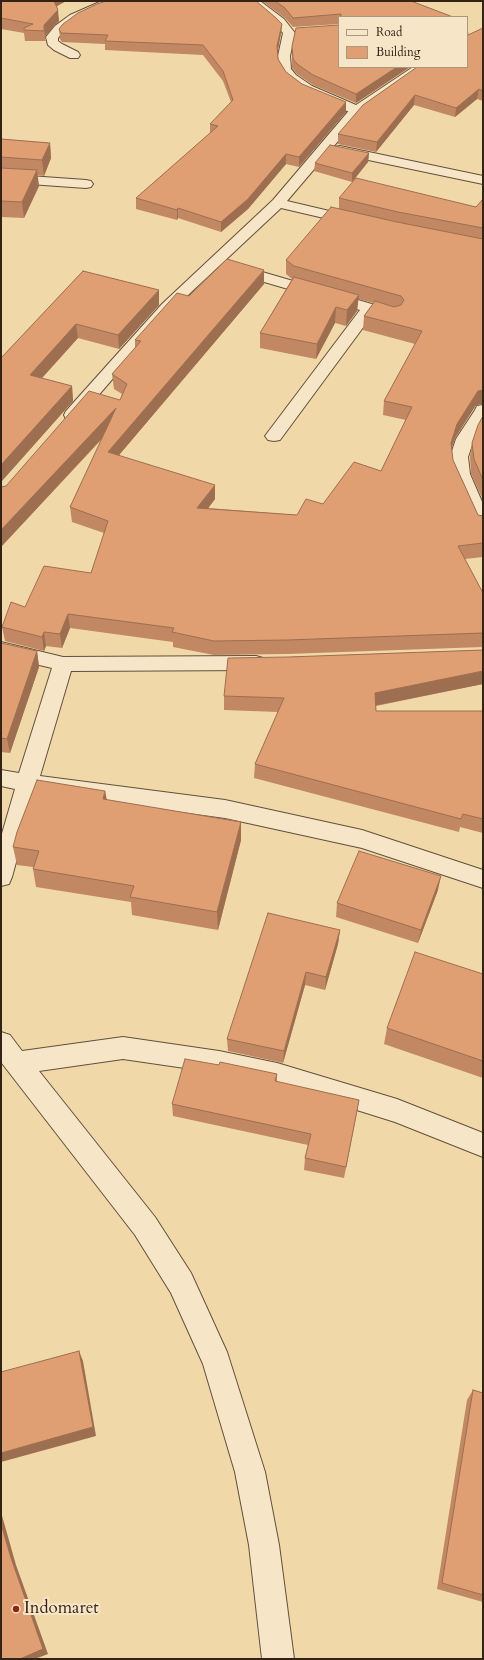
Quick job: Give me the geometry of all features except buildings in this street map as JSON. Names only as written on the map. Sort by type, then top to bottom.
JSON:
[{"type":"street","points":[[74,55],[58,47],[52,42],[52,37],[59,29],[74,18],[112,1]]},
{"type":"street","points":[[253,1],[280,22],[289,33]]},
{"type":"street","points":[[289,33],[303,32]]},
{"type":"street","points":[[289,33],[284,56],[286,69],[291,78],[307,89],[357,110]]},
{"type":"street","points":[[65,423],[168,307],[278,203],[357,110],[420,68]]},
{"type":"street","points":[[325,147],[483,180]]},
{"type":"street","points":[[1,178],[86,184]]},
{"type":"street","points":[[278,203],[367,224]]},
{"type":"street","points":[[214,263],[393,315]]},
{"type":"street","points":[[274,436],[369,309]]},
{"type":"street","points":[[483,410],[465,438],[459,457],[461,474],[483,524]]},
{"type":"street","points":[[1,649],[63,664],[272,663]]},
{"type":"street","points":[[1,877],[27,783],[63,664]]},
{"type":"street","points":[[1,778],[27,783],[225,809],[362,840],[483,879]]},
{"type":"street","points":[[10,1053],[123,1048],[219,1062],[277,1074],[397,1111],[483,1145]]},
{"type":"street","points":[[10,1053],[145,1226],[181,1283],[217,1362],[250,1472],[264,1545],[278,1659]]},
{"type":"place","name":"Indomaret","points":[[16,1609]]}]
